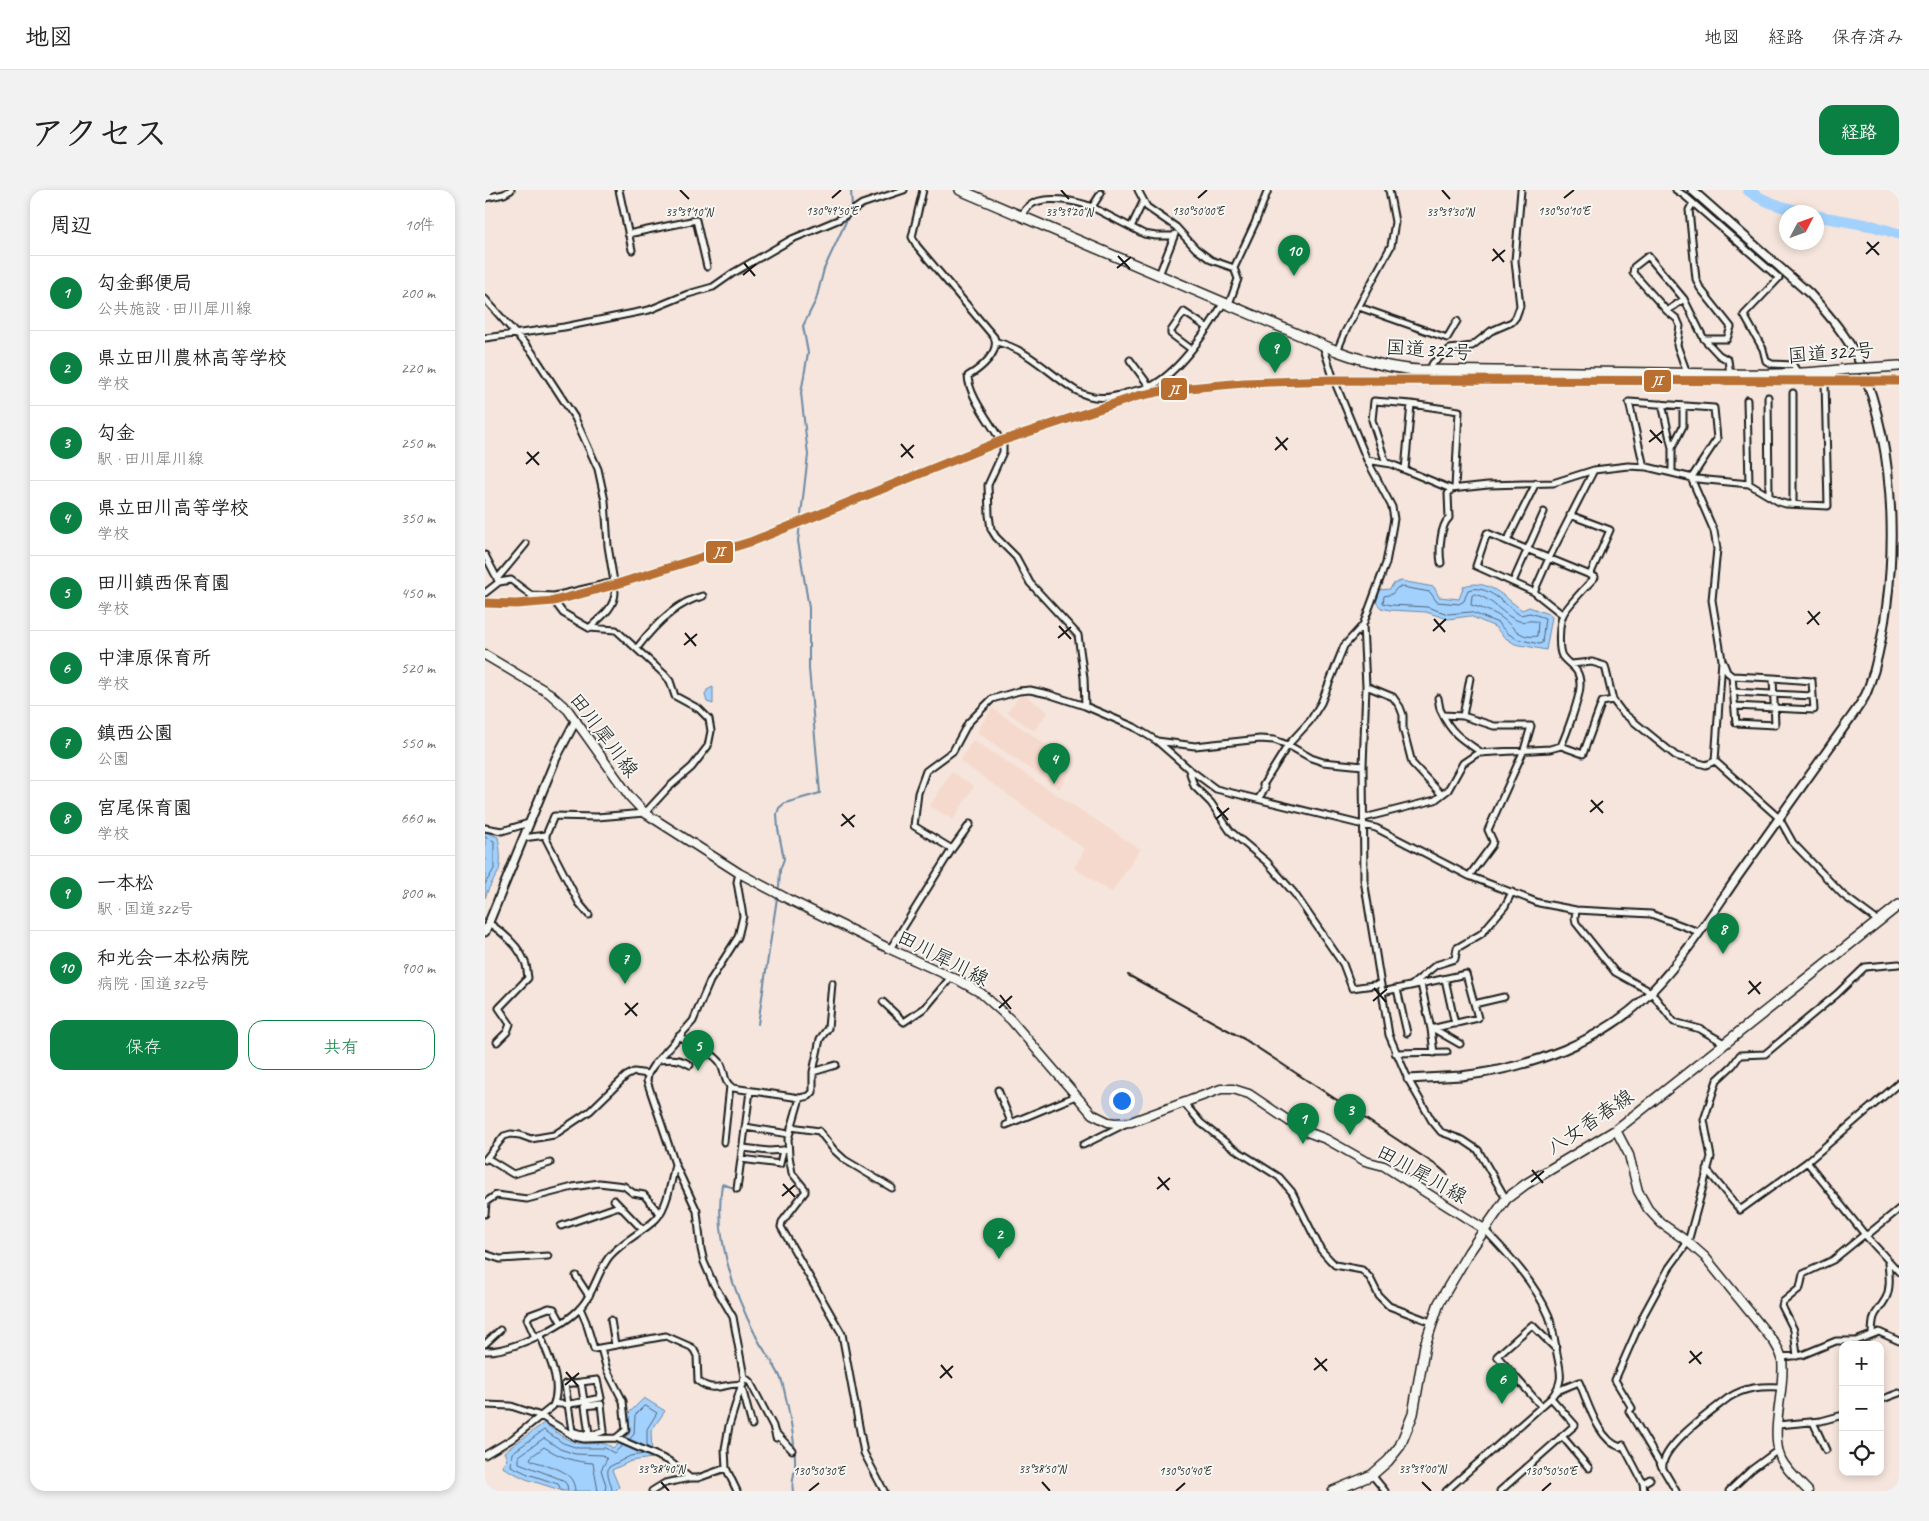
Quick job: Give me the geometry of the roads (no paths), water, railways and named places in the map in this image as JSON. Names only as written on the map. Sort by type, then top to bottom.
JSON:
[{"type":"main road","name":"国道322号","points":[[960,190],[1337,351],[1380,365],[1402,369],[1428,370],[1730,374],[1823,372],[1899,366]]},
{"type":"main road","name":"田川犀川線","points":[[485,655],[549,693],[568,710],[630,797],[645,813],[739,873],[981,993],[998,1008],[1092,1114],[1115,1123],[1131,1122],[1221,1090],[1233,1089],[1249,1094],[1302,1130],[1326,1139],[1365,1161],[1383,1166],[1484,1229]]},
{"type":"main road","name":"八女香春線","points":[[1333,1491],[1372,1475],[1395,1453],[1405,1436],[1413,1414],[1421,1362],[1431,1322],[1449,1283],[1506,1199],[1526,1184],[1615,1130],[1899,906]]},
{"type":"main road","points":[[1615,1130],[1629,1155],[1638,1190],[1648,1209],[1661,1223],[1705,1257],[1774,1342],[1782,1358],[1778,1450],[1787,1468],[1808,1491]]},
{"type":"street","points":[[488,198],[491,190]]},
{"type":"street","points":[[488,198],[511,190]]},
{"type":"street","points":[[619,190],[632,250]]},
{"type":"street","points":[[485,338],[564,327],[649,310],[688,294],[713,287],[776,248],[845,215],[863,204],[904,190]]},
{"type":"street","points":[[923,190],[912,238],[997,342],[1024,353],[1075,390],[1087,395],[1106,398],[1150,386],[1169,374],[1227,304],[1239,279],[1234,268],[1217,263],[1206,256],[1196,249],[1177,228],[1152,212],[1143,202],[1138,190]]},
{"type":"street","points":[[1234,268],[1255,224],[1268,190]]},
{"type":"street","points":[[1337,351],[1391,246],[1395,222],[1389,190]]},
{"type":"street","points":[[1428,370],[1433,363],[1450,349],[1472,346],[1491,331],[1513,322],[1516,317],[1520,306],[1515,261],[1521,190]]},
{"type":"street","points":[[1676,190],[1779,278],[1744,315],[1763,349],[1766,361],[1773,364],[1793,365],[1798,373]]},
{"type":"street","points":[[1408,1079],[1462,1076],[1540,1059],[1564,1050],[1598,1032],[1619,1019],[1651,992],[1699,932],[1865,696],[1880,656],[1891,615],[1896,578],[1898,539],[1894,488],[1885,438],[1872,395],[1858,360],[1827,312],[1810,294],[1692,190],[1685,196]]},
{"type":"street","points":[[1092,207],[1102,191]]},
{"type":"street","points":[[1021,215],[1029,205],[1037,202],[1048,200],[1075,201],[1092,207],[1144,234],[1174,236]]},
{"type":"street","points":[[1131,227],[1143,202]]},
{"type":"street","points":[[1693,203],[1689,210],[1696,279],[1700,288],[1731,327],[1727,340],[1704,339]]},
{"type":"street","points":[[628,234],[696,220],[707,267]]},
{"type":"street","points":[[1159,274],[1177,228]]},
{"type":"street","points":[[1687,373],[1677,345],[1679,326],[1677,320],[1633,273],[1634,267],[1648,256],[1685,298],[1704,339],[1713,350],[1728,360],[1730,374]]},
{"type":"street","points":[[1667,311],[1685,298]]},
{"type":"street","points":[[485,299],[532,352],[575,418],[598,469],[605,501],[608,546],[614,582],[554,596],[531,595],[511,580],[498,581]]},
{"type":"street","points":[[1359,307],[1447,338],[1457,321]]},
{"type":"street","points":[[1191,349],[1171,334],[1183,312],[1208,328]]},
{"type":"street","points":[[997,342],[981,368],[968,376],[975,396],[1003,445],[1003,452],[988,485],[991,529],[996,537],[1016,557],[1030,583],[1078,635],[1084,678],[1085,706]]},
{"type":"street","points":[[1259,798],[1265,788],[1263,785],[1289,745],[1310,722],[1321,703],[1344,646],[1363,625],[1386,563],[1394,519],[1392,507],[1367,460],[1334,380],[1323,344]]},
{"type":"street","points":[[1130,360],[1150,386]]},
{"type":"street","points":[[1367,460],[1385,463],[1453,488],[1553,483],[1593,470],[1628,466],[1644,467],[1672,472],[1691,478],[1749,484],[1779,502],[1828,506],[1825,382],[1823,372]]},
{"type":"street","points":[[1793,393],[1793,504]]},
{"type":"street","points":[[1768,397],[1769,496]]},
{"type":"street","points":[[1747,400],[1749,484]]},
{"type":"street","points":[[1385,463],[1372,420],[1374,402],[1411,404],[1459,411],[1453,488],[1448,494],[1449,518],[1444,524],[1440,556],[1441,564]]},
{"type":"street","points":[[1644,467],[1629,402],[1714,408],[1717,439],[1691,478]]},
{"type":"street","points":[[1405,470],[1411,404]]},
{"type":"street","points":[[1662,404],[1672,448],[1672,472]]},
{"type":"street","points":[[1672,448],[1683,426],[1683,406]]},
{"type":"street","points":[[1534,592],[1593,470]]},
{"type":"street","points":[[1691,478],[1714,532],[1717,549],[1712,600],[1722,660],[1727,672],[1732,676],[1812,681],[1814,710],[1734,706]]},
{"type":"street","points":[[1507,541],[1536,483]]},
{"type":"street","points":[[1513,582],[1544,512]]},
{"type":"street","points":[[1570,516],[1610,530],[1590,575]]},
{"type":"street","points":[[1561,746],[1567,734],[1581,686],[1577,672],[1563,656],[1559,644],[1563,615],[1595,577],[1487,533],[1476,566],[1534,592],[1563,615]]},
{"type":"street","points":[[485,593],[498,581],[526,544]]},
{"type":"street","points":[[485,555],[498,581]]},
{"type":"street","points":[[589,628],[609,609],[615,600],[615,592]]},
{"type":"street","points":[[554,596],[554,600],[563,613],[589,628],[616,630],[637,648],[670,681],[675,696],[699,710],[709,719],[711,731],[708,746],[702,757],[668,788],[645,813],[597,817],[553,816],[546,839],[579,903],[589,915]]},
{"type":"street","points":[[637,648],[653,628],[673,611],[693,598],[703,596]]},
{"type":"street","points":[[1363,625],[1366,686],[1363,766],[1364,880],[1389,1035],[1395,1053],[1432,1122],[1441,1132],[1463,1140],[1479,1150],[1506,1199]]},
{"type":"street","points":[[1715,761],[1722,660]]},
{"type":"street","points":[[1571,664],[1592,662],[1605,666],[1613,700],[1622,712],[1676,756],[1706,765],[1715,761]]},
{"type":"street","points":[[1732,676],[1735,723],[1775,725],[1773,678]]},
{"type":"street","points":[[1463,716],[1470,678]]},
{"type":"street","points":[[1366,686],[1393,697],[1400,706],[1403,715],[1403,728],[1412,762],[1441,794]]},
{"type":"street","points":[[952,849],[915,826],[918,793],[926,771],[953,751],[968,723],[992,700],[1030,690],[1085,706],[1134,727],[1157,741],[1189,770],[1216,789],[1364,821],[1469,876],[1539,903],[1576,910],[1651,914],[1699,932]]},
{"type":"street","points":[[1733,692],[1813,696]]},
{"type":"street","points":[[1438,698],[1440,709],[1453,733],[1482,753]]},
{"type":"street","points":[[1364,821],[1435,800],[1448,790],[1463,763],[1469,758],[1482,753],[1550,749],[1561,746],[1583,754],[1603,702],[1613,700]]},
{"type":"street","points":[[1443,715],[1463,716],[1494,726],[1531,726],[1524,750],[1488,830],[1493,841],[1492,845],[1469,876]]},
{"type":"street","points":[[485,932],[556,758],[576,720]]},
{"type":"street","points":[[1157,741],[1195,746],[1260,739],[1274,740],[1289,745],[1311,758],[1323,762],[1363,766]]},
{"type":"street","points":[[1715,761],[1779,818],[1793,843],[1843,895],[1878,921]]},
{"type":"street","points":[[1189,770],[1194,786],[1211,803],[1230,831],[1267,862],[1294,893],[1343,964],[1352,988],[1381,984]]},
{"type":"street","points":[[485,828],[502,831],[529,823]]},
{"type":"street","points":[[890,949],[952,849],[970,824]]},
{"type":"street","points":[[523,838],[546,836]]},
{"type":"street","points":[[735,1490],[726,1468],[725,1449],[729,1426],[744,1377],[733,1317],[713,1283],[704,1262],[697,1212],[675,1164],[647,1081],[648,1074],[657,1060],[693,1021],[710,981],[738,937],[743,916],[737,882],[739,873]]},
{"type":"street","points":[[1410,987],[1437,964],[1455,958],[1457,948],[1481,934],[1505,906],[1512,892]]},
{"type":"street","points":[[1576,910],[1576,923],[1615,972],[1651,992],[1674,1022],[1700,1028],[1724,1043]]},
{"type":"street","points":[[489,923],[501,932],[518,950],[525,961],[528,978],[499,1008],[510,1024],[507,1032],[497,1042]]},
{"type":"street","points":[[1676,1491],[1663,1472],[1629,1411],[1631,1408],[1615,1380],[1644,1314],[1669,1268],[1688,1242],[1711,1157],[1704,1120],[1717,1080],[1733,1065],[1740,1055],[1765,1054],[1837,994],[1865,967],[1899,964]]},
{"type":"street","points":[[1383,992],[1466,974],[1478,1018],[1432,1029]]},
{"type":"street","points":[[883,1002],[904,1022],[926,1007],[951,977]]},
{"type":"street","points":[[1445,979],[1455,1024]]},
{"type":"street","points":[[730,1086],[800,1098],[809,1096],[813,1092],[813,1072],[820,1039],[828,1028],[832,983]]},
{"type":"street","points":[[1421,984],[1432,1029],[1434,1053]]},
{"type":"street","points":[[1397,989],[1407,1033]]},
{"type":"street","points":[[1474,1004],[1504,998]]},
{"type":"street","points":[[1432,1029],[1460,1044]]},
{"type":"street","points":[[679,1036],[716,1057],[721,1064],[730,1086],[724,1142]]},
{"type":"street","points":[[1395,1053],[1447,1052]]},
{"type":"street","points":[[657,1060],[677,1058],[690,1065]]},
{"type":"street","points":[[813,1072],[836,1065]]},
{"type":"street","points":[[550,1163],[513,1174],[486,1159],[504,1136],[511,1134],[520,1135],[531,1139],[554,1135],[590,1110],[626,1076],[634,1072],[648,1074]]},
{"type":"street","points":[[1707,1170],[1741,1210],[1807,1162],[1899,1083]]},
{"type":"street","points":[[737,1189],[751,1090]]},
{"type":"street","points":[[998,1090],[1009,1124],[1076,1096]]},
{"type":"street","points":[[741,1159],[780,1164],[786,1150],[800,1098]]},
{"type":"street","points":[[1184,1103],[1201,1123],[1230,1146],[1279,1177],[1292,1192],[1321,1250],[1335,1265],[1362,1270],[1370,1278],[1379,1296],[1389,1306],[1431,1322]]},
{"type":"street","points":[[1083,1146],[1131,1122]]},
{"type":"street","points":[[791,1127],[819,1131],[834,1150],[845,1160],[892,1188]]},
{"type":"street","points":[[745,1128],[789,1134]]},
{"type":"street","points":[[743,1148],[769,1151],[786,1150]]},
{"type":"street","points":[[786,1150],[792,1173],[805,1192],[782,1222],[781,1227],[842,1334],[864,1453],[884,1491]]},
{"type":"street","points":[[1807,1162],[1865,1235],[1899,1272]]},
{"type":"street","points":[[485,1351],[507,1349],[537,1336],[580,1308],[589,1296],[598,1273],[610,1256],[660,1214],[671,1184],[675,1164]]},
{"type":"street","points":[[485,1214],[486,1202],[491,1197],[497,1195],[527,1199],[573,1187],[599,1183],[624,1186],[633,1193],[644,1195],[660,1214]]},
{"type":"street","points":[[485,1192],[491,1197]]},
{"type":"street","points":[[614,1200],[642,1230]]},
{"type":"street","points":[[561,1226],[619,1206]]},
{"type":"street","points":[[1797,1356],[1794,1330],[1781,1306],[1783,1302],[1800,1288],[1803,1274],[1833,1260],[1899,1209]]},
{"type":"street","points":[[1446,1491],[1542,1407],[1557,1391],[1561,1377],[1553,1330],[1541,1301],[1512,1258],[1484,1229]]},
{"type":"street","points":[[485,1254],[500,1259],[548,1256]]},
{"type":"street","points":[[1872,1333],[1873,1316],[1887,1296],[1890,1280],[1889,1262]]},
{"type":"street","points":[[576,1276],[589,1296]]},
{"type":"street","points":[[485,1455],[512,1439],[554,1403],[557,1388],[555,1377],[537,1336],[527,1319],[530,1315],[549,1308],[554,1309],[561,1322]]},
{"type":"street","points":[[580,1308],[594,1349],[666,1336],[691,1347],[698,1362],[698,1381],[701,1384],[718,1389],[736,1383],[742,1386],[752,1425]]},
{"type":"street","points":[[611,1320],[615,1345]]},
{"type":"street","points":[[1542,1407],[1497,1356],[1532,1324],[1557,1349]]},
{"type":"street","points":[[485,1344],[500,1330]]},
{"type":"street","points":[[1782,1358],[1797,1356],[1836,1341],[1856,1341],[1872,1333],[1879,1332],[1899,1340]]},
{"type":"street","points":[[601,1348],[607,1370],[623,1401],[626,1430],[617,1439]]},
{"type":"street","points":[[744,1377],[750,1382],[774,1430],[776,1438]]},
{"type":"street","points":[[554,1403],[560,1405],[568,1403],[601,1398],[597,1380],[565,1384],[568,1403],[572,1430],[589,1434],[604,1431],[601,1404],[585,1406],[589,1434]]},
{"type":"street","points":[[581,1382],[584,1401]]},
{"type":"street","points":[[1557,1391],[1579,1382],[1602,1435],[1614,1445],[1620,1447],[1623,1445],[1643,1483],[1644,1491]]},
{"type":"street","points":[[1663,1472],[1664,1457],[1671,1446],[1728,1398],[1738,1392],[1759,1386],[1781,1387]]},
{"type":"street","points":[[1884,1399],[1899,1393]]},
{"type":"street","points":[[1500,1491],[1575,1425],[1551,1398]]},
{"type":"street","points":[[485,1405],[511,1406],[541,1416],[575,1438],[617,1439],[669,1461],[690,1478]]},
{"type":"street","points":[[1778,1425],[1813,1422],[1839,1416]]},
{"type":"street","points":[[1813,1422],[1826,1450]]},
{"type":"street","points":[[774,1430],[792,1450]]},
{"type":"street","points":[[1562,1436],[1589,1468]]},
{"type":"street","points":[[1729,1491],[1751,1470],[1778,1450]]},
{"type":"street","points":[[652,1491],[665,1484],[698,1478],[726,1468]]},
{"type":"street","points":[[1657,1475],[1663,1472]]},
{"type":"street","points":[[1372,1475],[1385,1491]]},
{"type":"street","points":[[1643,1483],[1650,1479]]},
{"type":"water","points":[[1401,581],[1434,587],[1439,597],[1459,599],[1464,586],[1481,585],[1495,590],[1522,610],[1529,607],[1548,614],[1552,617],[1546,650],[1515,644],[1504,637],[1495,627],[1470,616],[1448,619],[1426,612],[1381,608],[1376,602],[1380,590],[1390,589],[1393,584]]},
{"type":"water","points":[[713,687],[713,704],[707,702],[705,695],[707,690]]},
{"type":"water","points":[[485,832],[498,837],[500,860],[498,873],[485,898]]},
{"type":"water","points":[[644,1398],[665,1411],[651,1431],[652,1458],[631,1461],[612,1470],[619,1487],[615,1491],[563,1491],[526,1479],[502,1467],[507,1459],[504,1452],[544,1423],[573,1442],[583,1444],[601,1443],[613,1448],[629,1434],[629,1413]]},
{"type":"waterway","points":[[851,190],[852,208]]},
{"type":"waterway","points":[[1748,190],[1779,205]]},
{"type":"waterway","points":[[779,887],[780,870],[784,859],[778,829],[777,814],[779,808],[785,803],[820,793],[809,669],[809,608],[798,541],[808,455],[801,393],[808,353],[803,326],[816,300],[824,269],[849,215]]},
{"type":"waterway","points":[[1824,217],[1873,226],[1899,234]]},
{"type":"waterway","points":[[758,1024],[777,898]]},
{"type":"waterway","points":[[734,1188],[722,1184],[720,1204],[723,1244],[727,1264],[740,1302],[783,1385],[794,1446],[793,1491]]},
{"type":"tunnel","points":[[1650,1479],[1657,1475]]},
{"type":"railway","points":[[1128,975],[1244,1039],[1439,1167],[1448,1175]]},
{"type":"place","name":"和光会一本松病院","points":[[1294,276]]},
{"type":"place","name":"一本松","points":[[1275,373]]},
{"type":"place","name":"県立田川高等学校","points":[[1054,784]]},
{"type":"place","name":"宮尾保育園","points":[[1723,954]]},
{"type":"place","name":"鎮西公園","points":[[625,984]]},
{"type":"place","name":"田川鎮西保育園","points":[[698,1071]]},
{"type":"place","name":"勾金","points":[[1350,1135]]},
{"type":"place","name":"勾金郵便局","points":[[1303,1144]]},
{"type":"place","name":"県立田川農林高等学校","points":[[999,1259]]},
{"type":"place","name":"中津原保育所","points":[[1502,1404]]}]
